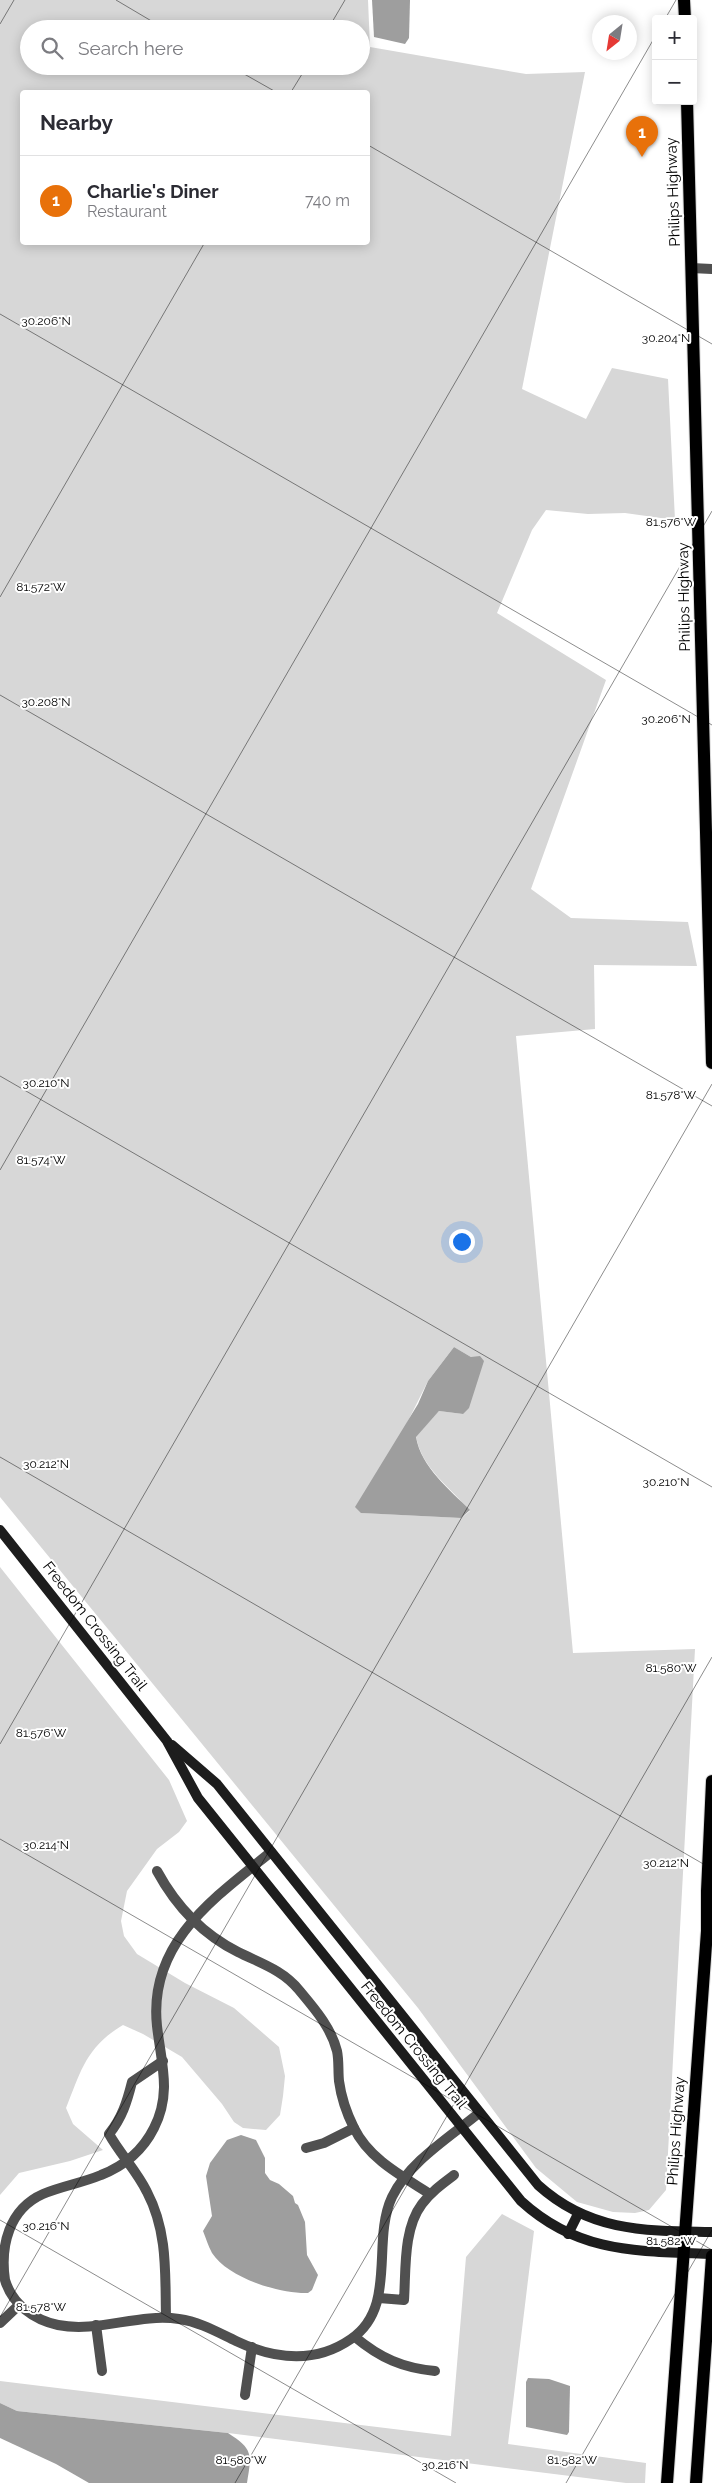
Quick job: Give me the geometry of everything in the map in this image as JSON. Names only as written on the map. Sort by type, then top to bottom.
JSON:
[{"type":"main road","points":[[684,0],[685,15]]},
{"type":"main road","name":"Philips Highway","points":[[687,105],[708,763],[712,1062]]},
{"type":"main road","name":"Philips Highway","points":[[667,2483],[707,1931],[712,1781]]},
{"type":"main road","points":[[707,1931],[712,1945]]},
{"type":"main road","points":[[696,2483],[710,2322],[712,2255]]},
{"type":"street","points":[[692,268],[712,269]]},
{"type":"street","name":"Freedom Crossing Trail","points":[[0,1530],[167,1741],[198,1798],[520,2201],[542,2219],[568,2234],[615,2248],[712,2255]]},
{"type":"street","name":"Freedom Crossing Trail","points":[[167,1741],[217,1784],[538,2185],[562,2205],[578,2214],[607,2224],[712,2232]]},
{"type":"street","points":[[271,1852],[192,1920],[162,1971],[157,1996],[157,2024],[163,2061],[165,2093],[160,2113],[144,2144],[127,2161],[102,2175],[43,2194],[32,2200],[13,2218],[2,2244],[1,2269],[6,2285],[19,2305],[34,2316],[61,2326],[96,2325],[166,2317],[206,2326],[252,2348],[280,2356],[299,2358],[332,2350],[355,2337],[370,2316],[379,2298],[384,2221],[394,2194],[412,2169],[479,2113]]},
{"type":"street","points":[[157,1870],[175,1901],[192,1920],[222,1944],[266,1964],[282,1974],[298,1988],[325,2023],[333,2038],[337,2052],[339,2082],[354,2128],[374,2155],[389,2168],[430,2194]]},
{"type":"street","points":[[163,2061],[132,2082],[127,2103],[119,2121],[109,2134],[147,2192],[163,2236],[166,2317]]},
{"type":"street","points":[[306,2148],[324,2143],[354,2128]]},
{"type":"street","points":[[379,2298],[404,2300],[408,2245],[412,2223],[420,2206],[430,2194],[454,2175]]},
{"type":"street","points":[[568,2234],[578,2214]]},
{"type":"street","points":[[0,2322],[19,2305]]},
{"type":"street","points":[[96,2325],[102,2372]]},
{"type":"street","points":[[355,2337],[370,2350],[393,2363],[412,2369],[436,2371]]},
{"type":"street","points":[[245,2395],[252,2348]]},
{"type":"shaded area","points":[[0,0],[368,0],[369,20],[20,20],[20,75],[370,75],[370,47],[526,74],[585,72],[522,389],[586,419],[612,368],[668,379],[675,520],[625,513],[588,514],[546,510],[532,530],[497,613],[606,680],[531,889],[571,918],[688,922],[697,966],[594,965],[595,1029],[516,1036],[573,1653],[695,1649],[666,2190],[649,2210],[635,2213],[613,2212],[577,2202],[536,2168],[418,2008],[0,1497]],"holes":[[[454,1347],[471,1357],[463,1414],[439,1411],[416,1436],[419,1447],[430,1468],[470,1511],[461,1518],[362,1513],[428,1381]]]},
{"type":"shaded area","points":[[372,0],[410,0],[409,38],[405,44],[374,37]]},
{"type":"shaded area","points":[[454,1347],[471,1357],[480,1356],[484,1361],[469,1408],[463,1414],[439,1411],[416,1437],[419,1448],[430,1468],[445,1486],[470,1510],[461,1518],[361,1513],[355,1507],[418,1404],[428,1381]]},
{"type":"shaded area","points":[[0,1567],[169,1780],[187,1821],[179,1832],[157,1849],[127,1891],[121,1921],[124,1936],[137,1954],[185,1983],[234,2008],[279,2047],[285,2076],[280,2115],[266,2130],[243,2128],[234,2122],[222,2104],[182,2057],[143,2034],[123,2025],[101,2042],[86,2061],[66,2108],[73,2124],[103,2150],[70,2161],[19,2173],[0,2195]]},
{"type":"shaded area","points":[[241,2135],[256,2140],[265,2158],[265,2173],[270,2180],[279,2184],[293,2196],[295,2203],[298,2205],[305,2222],[307,2255],[318,2275],[312,2290],[308,2293],[283,2291],[255,2283],[230,2270],[220,2262],[209,2248],[203,2231],[212,2216],[206,2176],[210,2163],[227,2140]]},
{"type":"shaded area","points":[[502,2214],[534,2231],[508,2444],[646,2463],[645,2483],[626,2483],[228,2433],[17,2411],[0,2403],[0,2381],[451,2436],[466,2257]]},
{"type":"shaded area","points":[[528,2378],[549,2379],[570,2386],[569,2432],[567,2435],[526,2427],[526,2382]]},
{"type":"shaded area","points":[[0,2403],[17,2411],[228,2433],[242,2443],[249,2453],[250,2465],[247,2483],[89,2483],[56,2464],[0,2438]]},
{"type":"place","name":"Charlie's Diner","points":[[642,157]]}]
